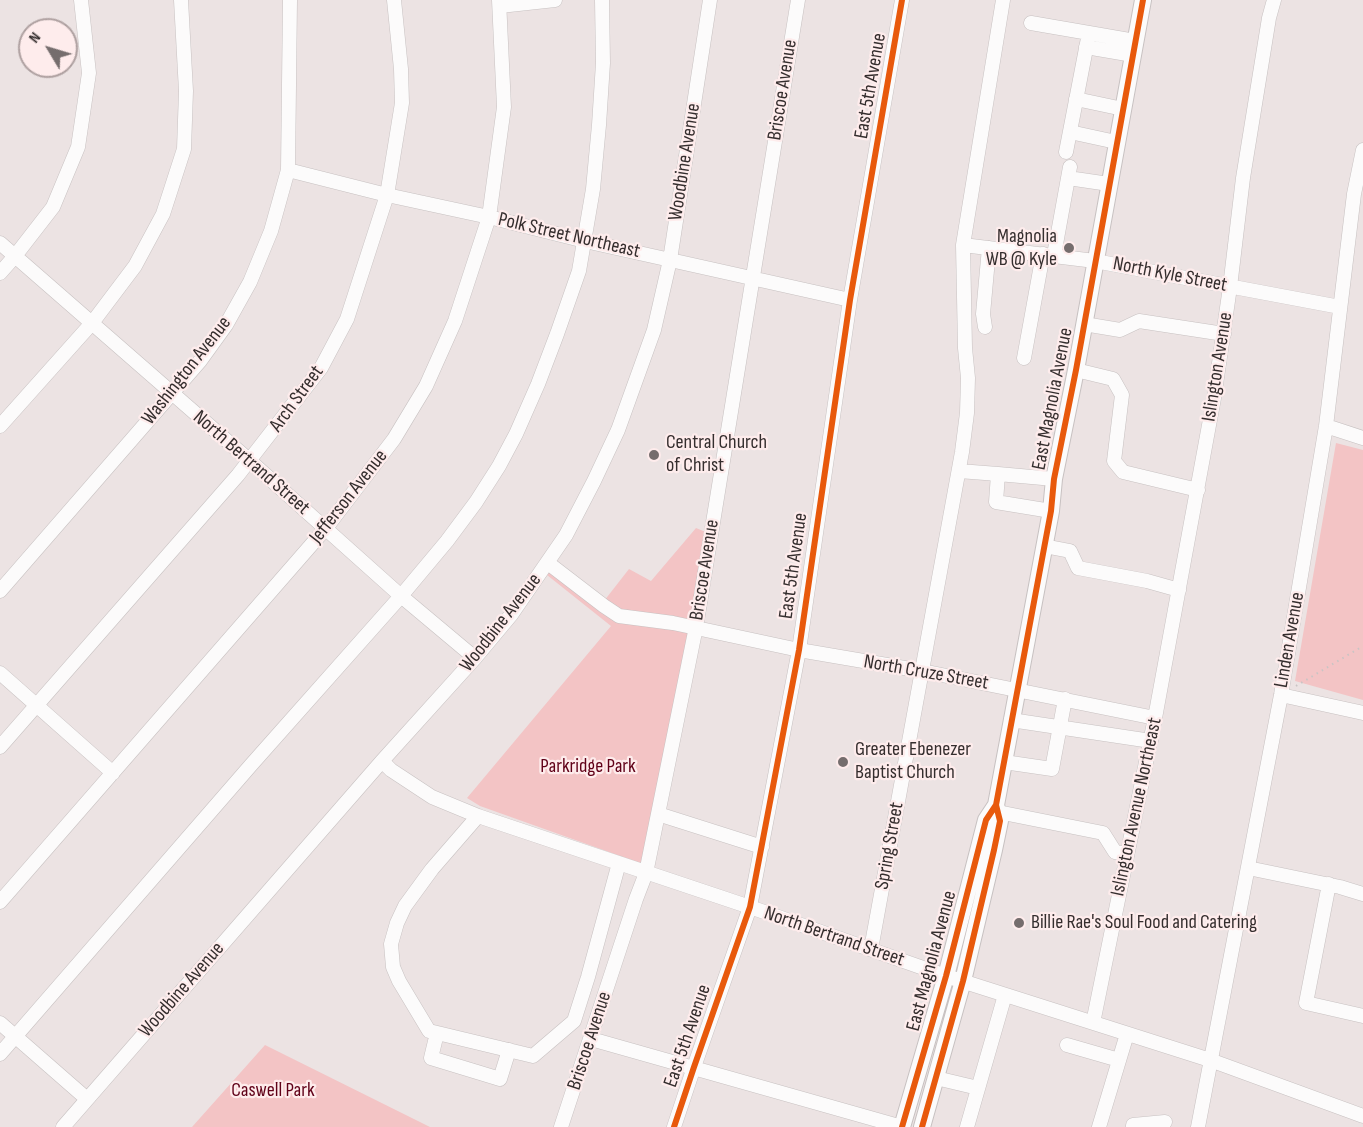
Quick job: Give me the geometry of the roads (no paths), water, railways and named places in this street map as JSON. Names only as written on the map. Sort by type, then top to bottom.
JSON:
[{"type":"main road","name":"East Magnolia Avenue","points":[[922,1127],[963,981],[1000,821],[997,808],[1011,720],[1143,0]]},
{"type":"main road","name":"East Magnolia Avenue","points":[[902,1127],[946,976],[986,820],[997,808]]},
{"type":"street","points":[[0,273],[53,207],[78,147],[89,73],[81,0]]},
{"type":"street","points":[[0,426],[92,323],[135,266],[163,214],[184,149],[186,91],[181,0]]},
{"type":"street","name":"Washington Avenue","points":[[0,591],[200,361],[226,325],[250,282],[271,231],[288,170],[290,0]]},
{"type":"street","name":"Arch Street","points":[[0,747],[250,461],[321,368],[346,319],[387,195],[402,104],[394,0]]},
{"type":"street","points":[[499,3],[555,0]]},
{"type":"street","points":[[0,1054],[447,542],[498,466],[516,434],[538,384],[579,271],[593,189],[599,125],[603,63],[602,0]]},
{"type":"street","name":"Woodbine Avenue","points":[[63,1127],[475,658],[511,615],[566,535],[618,430],[654,330],[670,260],[710,0]]},
{"type":"street","name":"Briscoe Avenue","points":[[561,1127],[646,873],[696,627],[798,0]]},
{"type":"street","name":"East 5th Avenue","points":[[675,1127],[750,907],[799,650],[850,300],[902,0]]},
{"type":"street","name":"Spring Street","points":[[871,949],[967,413],[968,378],[965,348],[963,245],[1003,0]]},
{"type":"street","name":"Islington Avenue","points":[[1179,590],[1214,398],[1243,178],[1269,18],[1274,0]]},
{"type":"street","name":"Jefferson Avenue","points":[[0,902],[326,528],[394,439],[426,386],[455,321],[489,217],[504,107],[499,3]]},
{"type":"street","points":[[1031,22],[1088,40],[1134,48]]},
{"type":"street","points":[[1066,152],[1088,40]]},
{"type":"street","points":[[1076,99],[1123,109]]},
{"type":"street","points":[[1070,132],[1116,142]]},
{"type":"street","name":"Linden Avenue","points":[[1198,1127],[1281,695],[1326,426],[1354,194],[1363,150]]},
{"type":"street","name":"Polk Street Northeast","points":[[288,170],[585,241],[850,300]]},
{"type":"street","points":[[1024,358],[1069,173],[1109,184]]},
{"type":"street","name":"North Bertrand Street","points":[[0,243],[401,596],[475,658]]},
{"type":"street","name":"North Kyle Street","points":[[963,245],[1095,261],[1341,307]]},
{"type":"street","points":[[985,327],[983,314],[989,248]]},
{"type":"street","points":[[1084,324],[1120,330],[1139,321],[1224,334]]},
{"type":"street","points":[[1076,369],[1113,379],[1122,394],[1114,460],[1124,472],[1198,490]]},
{"type":"street","points":[[1326,426],[1363,438]]},
{"type":"street","points":[[958,471],[1054,478]]},
{"type":"street","points":[[998,474],[996,502],[1051,511]]},
{"type":"street","points":[[1044,546],[1070,550],[1078,568],[1147,581],[1179,590]]},
{"type":"street","name":"North Cruze Street","points":[[548,563],[619,616],[673,622],[799,650],[922,671],[1155,718]]},
{"type":"street","name":"Islington Avenue Northeast","points":[[1093,1023],[1151,741],[1179,590]]},
{"type":"street","points":[[0,673],[113,773]]},
{"type":"street","points":[[1281,695],[1363,713]]},
{"type":"street","points":[[1004,762],[1052,769],[1065,699]]},
{"type":"street","points":[[1011,720],[1151,741]]},
{"type":"street","name":"North Bertrand Street","points":[[382,762],[432,797],[478,816],[750,907],[946,976],[1210,1060],[1363,1116]]},
{"type":"street","points":[[997,808],[1102,833],[1115,852],[1127,854]]},
{"type":"street","points":[[658,814],[762,847]]},
{"type":"street","points":[[478,816],[432,869],[405,906],[397,923],[392,944],[393,967],[429,1031],[533,1056],[574,1021],[618,864]]},
{"type":"street","points":[[1248,868],[1329,884],[1363,894]]},
{"type":"street","points":[[1329,884],[1306,1003],[1363,1016]]},
{"type":"street","points":[[967,1127],[1005,995]]},
{"type":"street","points":[[0,1023],[87,1099]]},
{"type":"street","points":[[437,1033],[431,1058],[500,1079],[509,1050]]},
{"type":"street","points":[[1099,1127],[1127,1034]]},
{"type":"street","points":[[591,1039],[902,1127]]},
{"type":"street","points":[[1067,1045],[1119,1060]]},
{"type":"street","points":[[936,1078],[978,1088]]},
{"type":"street","points":[[1133,1127],[1133,1125],[1165,1122]]},
{"type":"place","name":"Magnolia WB @ Kyle","points":[[1069,248]]},
{"type":"place","name":"Central Church of Christ","points":[[654,455]]},
{"type":"place","name":"Greater Ebenezer Baptist Church","points":[[843,762]]},
{"type":"place","name":"Billie Rae's Soul Food and Catering","points":[[1019,923]]},
{"type":"park label","name":"Parkridge Park","points":[[588,767]]},
{"type":"park label","name":"Caswell Park","points":[[273,1091]]}]
